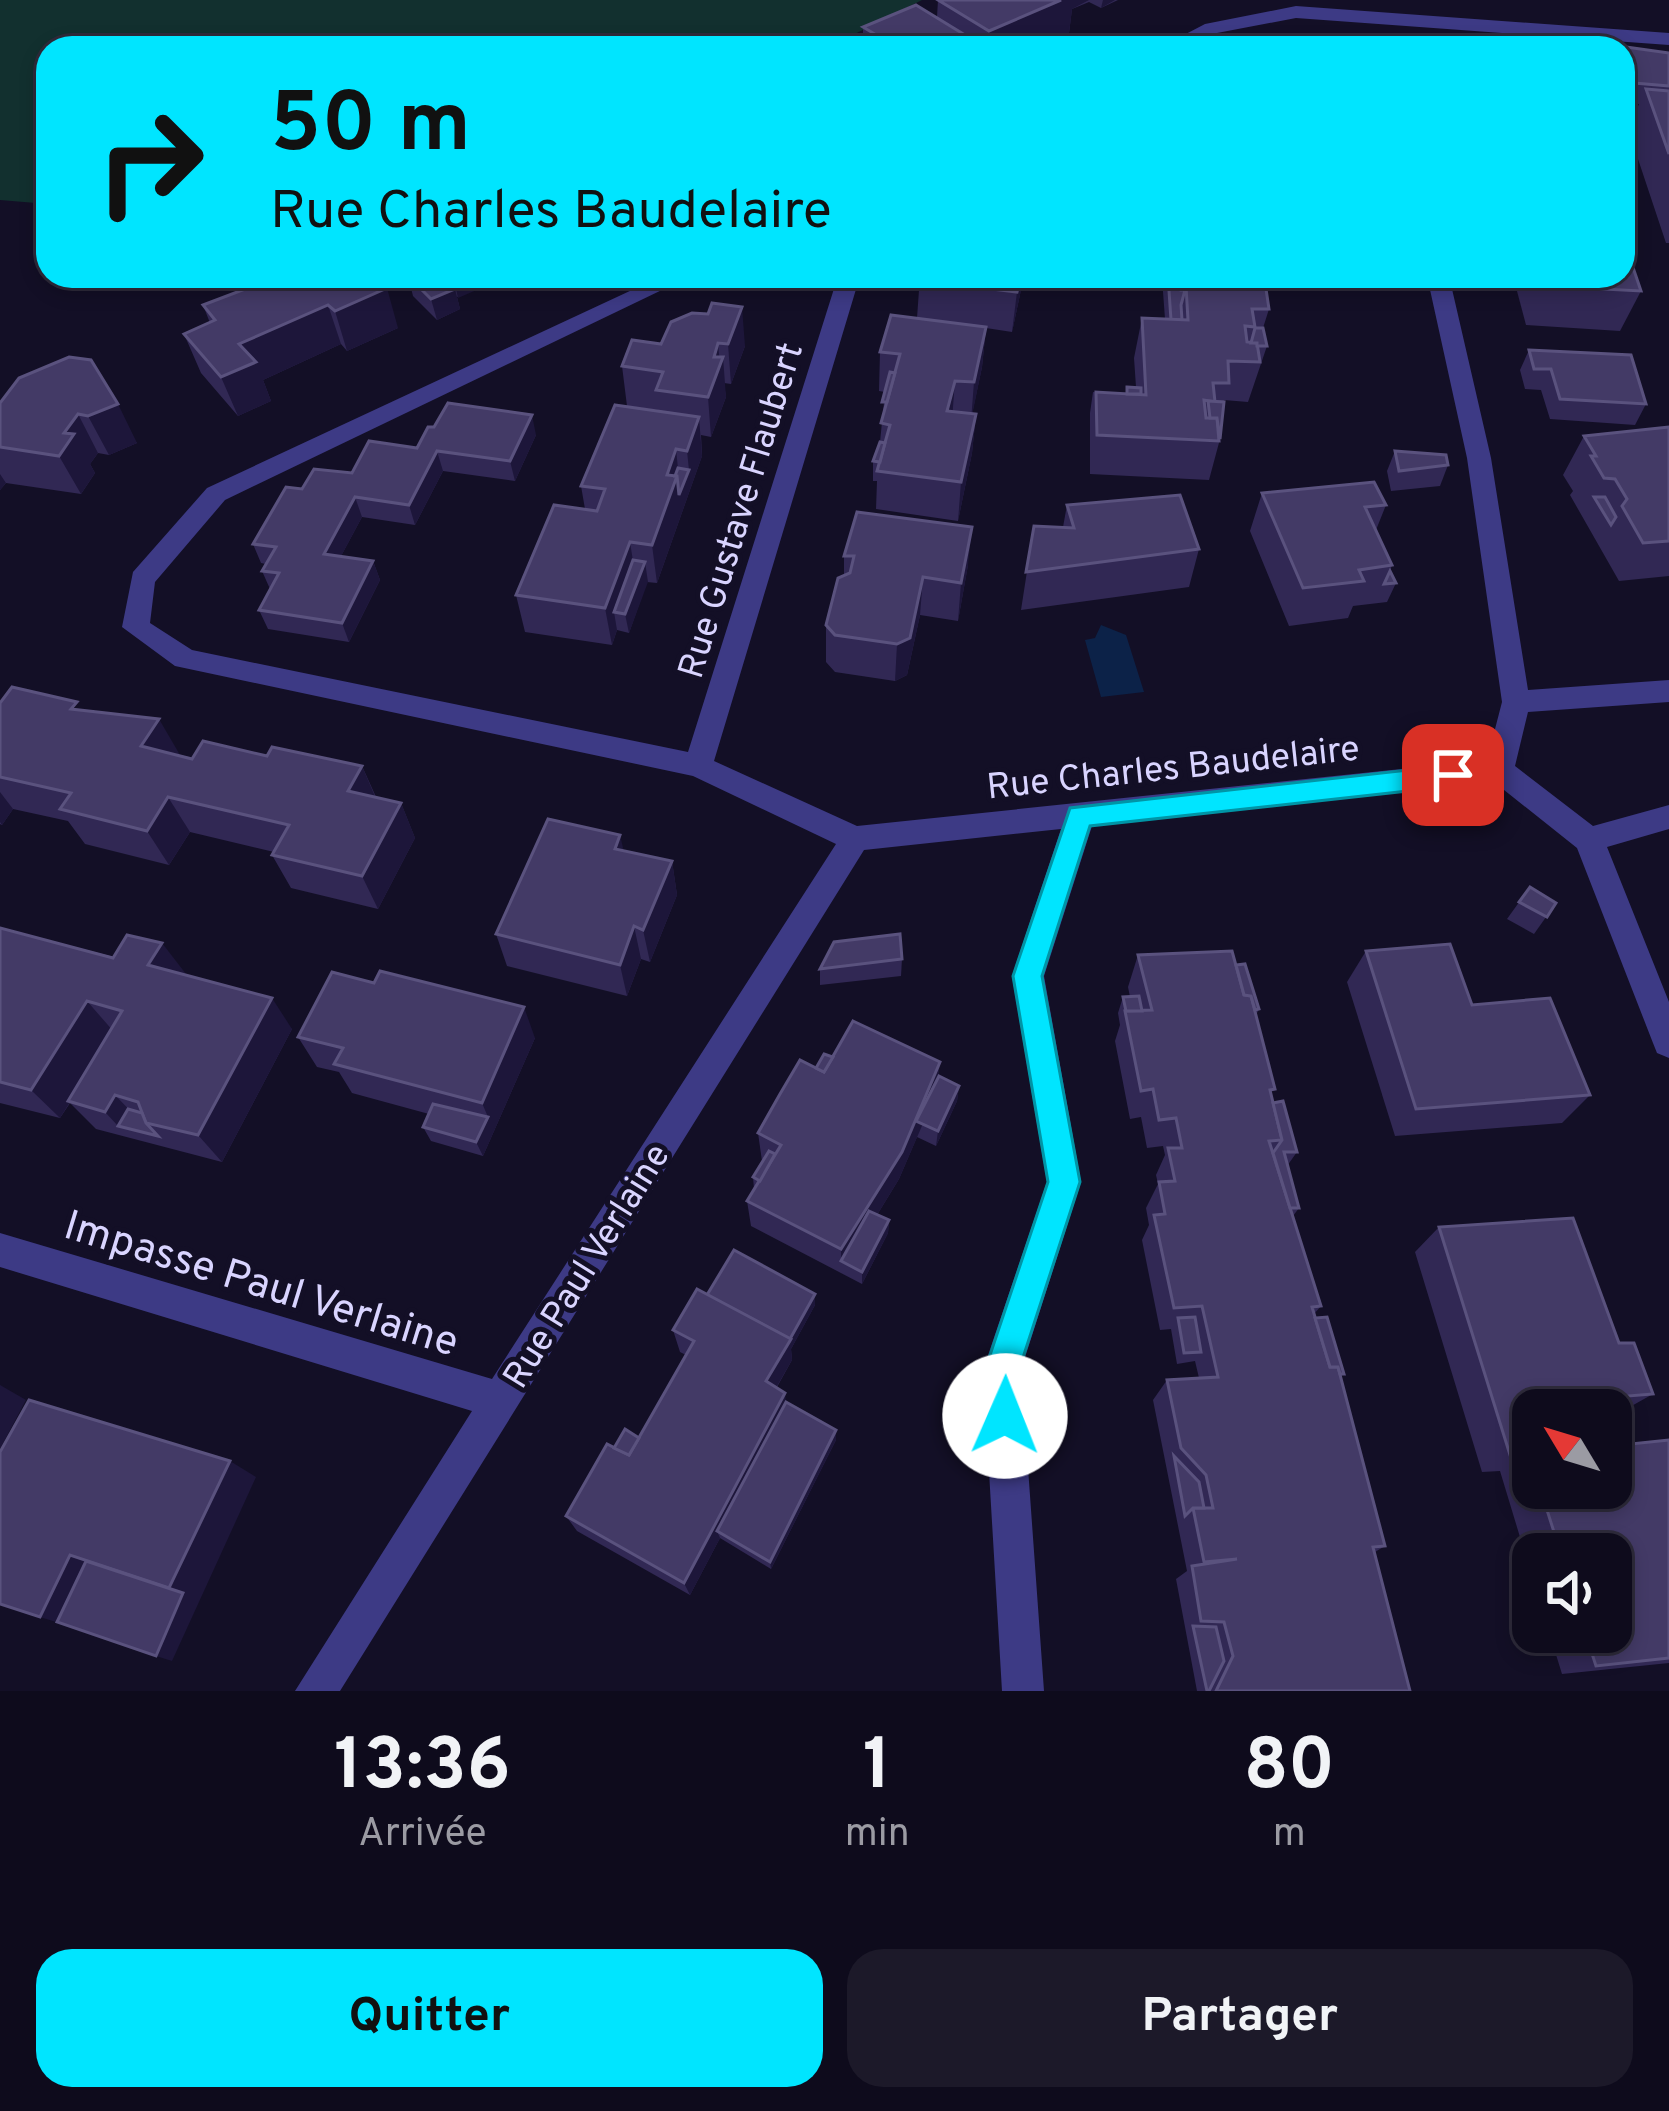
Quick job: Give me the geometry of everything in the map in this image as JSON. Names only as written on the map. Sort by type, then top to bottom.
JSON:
[{"type":"street","points":[[1195,36],[1212,28],[1296,13],[1628,36]]},
{"type":"street","points":[[1384,18],[1388,36]]},
{"type":"street","points":[[1635,36],[1669,39]]},
{"type":"street","points":[[654,288],[216,494],[142,579],[136,626],[185,659],[698,766],[855,839]]},
{"type":"street","name":"Rue Gustave Flaubert","points":[[698,766],[845,288]]},
{"type":"street","points":[[1441,288],[1479,458],[1516,702],[1499,770],[1588,841],[1669,1043]]},
{"type":"street","points":[[1516,702],[1669,691]]},
{"type":"street","name":"Rue Charles Baudelaire","points":[[855,839],[1499,770]]},
{"type":"street","points":[[1023,1691],[1002,1370],[1064,1182],[1028,976],[1080,816]]},
{"type":"street","points":[[1588,841],[1669,817]]},
{"type":"street","name":"Rue Paul Verlaine","points":[[316,1691],[855,839]]},
{"type":"street","name":"Impasse Paul Verlaine","points":[[0,1250],[499,1400]]},
{"type":"green space","points":[[0,0],[922,0],[851,36],[36,36],[36,203],[0,200]]},
{"type":"water","points":[[1101,625],[1126,635],[1144,692],[1101,697],[1085,640],[1095,638]]},
{"type":"building","points":[[938,0],[1061,0],[989,31]]},
{"type":"building","points":[[916,5],[965,35],[878,36],[863,27]]},
{"type":"building","points":[[1635,48],[1669,53],[1669,86],[1635,83]]},
{"type":"building","points":[[1646,89],[1669,91],[1669,154]]},
{"type":"building","points":[[1635,273],[1641,291],[1583,288],[1635,288]]},
{"type":"building","points":[[248,288],[387,288],[335,311],[328,305],[239,344],[256,362],[221,377],[184,334],[215,320],[203,305]]},
{"type":"building","points":[[420,288],[455,289],[431,299]]},
{"type":"building","points":[[1169,288],[1181,288],[1185,290],[1182,320],[1171,320]]},
{"type":"building","points":[[1186,288],[1266,289],[1269,309],[1252,309],[1255,327],[1245,326],[1247,342],[1257,343],[1260,362],[1228,361],[1229,383],[1213,383],[1215,402],[1204,400],[1206,418],[1217,418],[1219,441],[1097,435],[1096,392],[1146,395],[1142,318],[1188,320]]},
{"type":"building","points":[[712,303],[742,307],[728,344],[718,343],[714,357],[723,357],[708,397],[656,390],[663,372],[622,366],[632,340],[661,344],[671,322],[692,313],[708,314]]},
{"type":"building","points":[[891,315],[986,327],[974,382],[955,381],[947,411],[976,414],[961,482],[877,471],[890,425],[881,423],[900,354],[880,352]]},
{"type":"building","points":[[1255,328],[1263,328],[1267,346],[1251,343]]},
{"type":"building","points":[[1529,350],[1631,355],[1646,404],[1560,399],[1551,369],[1534,369]]},
{"type":"building","points":[[69,357],[91,360],[118,404],[88,416],[78,414],[64,433],[74,434],[59,456],[0,447],[0,403],[19,378]]},
{"type":"building","points":[[890,372],[895,373],[887,402],[882,402]]},
{"type":"building","points":[[1127,387],[1141,388],[1141,394],[1127,394]]},
{"type":"building","points":[[1208,401],[1224,402],[1220,439],[1217,418],[1210,418]]},
{"type":"building","points":[[448,403],[532,415],[510,461],[437,451],[409,505],[355,497],[324,554],[373,561],[342,623],[259,610],[279,573],[262,571],[276,547],[253,544],[286,487],[302,489],[314,469],[352,473],[369,441],[417,448]]},
{"type":"building","points":[[615,405],[699,417],[687,451],[676,449],[667,475],[677,476],[652,545],[630,542],[605,608],[516,595],[554,505],[597,511],[605,489],[581,486]]},
{"type":"building","points":[[1669,427],[1669,541],[1643,543],[1622,506],[1627,499],[1615,479],[1604,478],[1584,436]]},
{"type":"building","points":[[880,442],[885,443],[880,462],[873,461]]},
{"type":"building","points":[[1395,451],[1446,455],[1448,465],[1399,471]]},
{"type":"building","points":[[678,468],[689,470],[679,495],[675,476]]},
{"type":"building","points":[[1374,482],[1386,505],[1365,507],[1392,565],[1359,570],[1364,581],[1303,588],[1262,493]]},
{"type":"building","points":[[1180,495],[1199,549],[1026,572],[1034,526],[1074,528],[1067,505]]},
{"type":"building","points":[[1594,497],[1605,497],[1616,517],[1611,525]]},
{"type":"building","points":[[857,512],[972,527],[961,583],[923,577],[910,638],[897,644],[835,635],[826,625],[838,578],[850,573],[854,556],[844,556]]},
{"type":"building","points":[[633,560],[645,562],[625,614],[614,612]]},
{"type":"building","points":[[12,687],[77,702],[71,709],[159,719],[141,746],[192,759],[203,741],[267,756],[272,747],[362,766],[348,791],[401,803],[362,876],[272,855],[289,825],[168,797],[147,831],[60,809],[71,793],[0,777],[0,703]]},
{"type":"building","points":[[548,819],[620,835],[615,849],[672,861],[643,930],[634,926],[620,965],[496,934]]},
{"type":"building","points":[[1530,887],[1556,903],[1547,917],[1519,902]]},
{"type":"building","points":[[0,928],[113,958],[127,935],[162,943],[148,965],[272,998],[198,1135],[146,1123],[138,1102],[115,1095],[105,1112],[68,1101],[122,1011],[87,1001],[31,1090],[0,1082]]},
{"type":"building","points":[[900,934],[902,959],[820,969],[834,942]]},
{"type":"building","points":[[1450,944],[1472,1005],[1550,998],[1590,1095],[1416,1109],[1366,951]]},
{"type":"building","points":[[1232,951],[1244,995],[1251,996],[1275,1089],[1270,1090],[1282,1140],[1269,1141],[1321,1306],[1312,1307],[1330,1367],[1338,1367],[1385,1546],[1373,1547],[1410,1691],[1216,1691],[1233,1656],[1224,1622],[1201,1621],[1192,1566],[1237,1559],[1204,1562],[1193,1508],[1213,1508],[1206,1475],[1181,1448],[1167,1380],[1218,1377],[1202,1306],[1174,1308],[1154,1215],[1165,1214],[1159,1182],[1175,1181],[1168,1148],[1182,1148],[1176,1118],[1159,1120],[1153,1089],[1141,1091],[1125,1011],[1152,1010],[1138,955]]},
{"type":"building","points":[[1245,964],[1259,1009],[1255,1010],[1251,996],[1244,995],[1236,965]]},
{"type":"building","points":[[380,971],[524,1007],[482,1103],[334,1064],[343,1048],[298,1037],[332,972],[374,983]]},
{"type":"building","points":[[1139,996],[1142,1011],[1126,1011],[1123,997]]},
{"type":"building","points":[[853,1021],[940,1062],[902,1152],[841,1249],[747,1201],[781,1145],[758,1133],[800,1060],[824,1072]]},
{"type":"building","points":[[824,1054],[833,1057],[824,1072],[816,1068]]},
{"type":"building","points":[[939,1076],[959,1086],[938,1131],[916,1121]]},
{"type":"building","points":[[1283,1101],[1297,1152],[1284,1152],[1299,1208],[1290,1208],[1273,1153],[1282,1140],[1273,1103]]},
{"type":"building","points":[[433,1104],[488,1117],[476,1142],[423,1127]]},
{"type":"building","points":[[128,1109],[142,1113],[158,1136],[118,1126]]},
{"type":"building","points":[[769,1151],[775,1154],[760,1181],[753,1177]]},
{"type":"building","points":[[869,1211],[889,1220],[862,1272],[841,1261]]},
{"type":"building","points":[[1573,1218],[1619,1343],[1634,1343],[1653,1394],[1632,1396],[1632,1389],[1512,1389],[1510,1455],[1439,1227]]},
{"type":"building","points":[[734,1250],[815,1294],[790,1339],[707,1295]]},
{"type":"building","points":[[697,1289],[791,1339],[766,1381],[785,1393],[684,1583],[566,1516],[607,1444],[629,1455],[694,1341],[673,1330]]},
{"type":"building","points":[[1195,1317],[1201,1352],[1184,1353],[1178,1318]]},
{"type":"building","points":[[1327,1317],[1344,1374],[1330,1367],[1315,1318]]},
{"type":"building","points":[[29,1400],[230,1461],[169,1588],[70,1555],[40,1617],[0,1604],[0,1452]]},
{"type":"building","points":[[786,1402],[836,1430],[770,1562],[717,1531]]},
{"type":"building","points":[[625,1429],[639,1438],[629,1455],[614,1448]]},
{"type":"building","points":[[1669,1440],[1669,1658],[1596,1666],[1592,1653],[1632,1653],[1632,1533],[1554,1533],[1547,1509],[1632,1509],[1632,1444]]},
{"type":"building","points":[[1174,1456],[1199,1482],[1204,1508],[1193,1508],[1185,1516]]},
{"type":"building","points":[[86,1561],[183,1593],[156,1656],[57,1622]]},
{"type":"building","points":[[1193,1626],[1216,1627],[1224,1661],[1209,1691],[1207,1691]]},
{"type":"route","points":[[1005,1416],[1002,1370],[1064,1182],[1028,976],[1080,816],[1453,775]]}]
